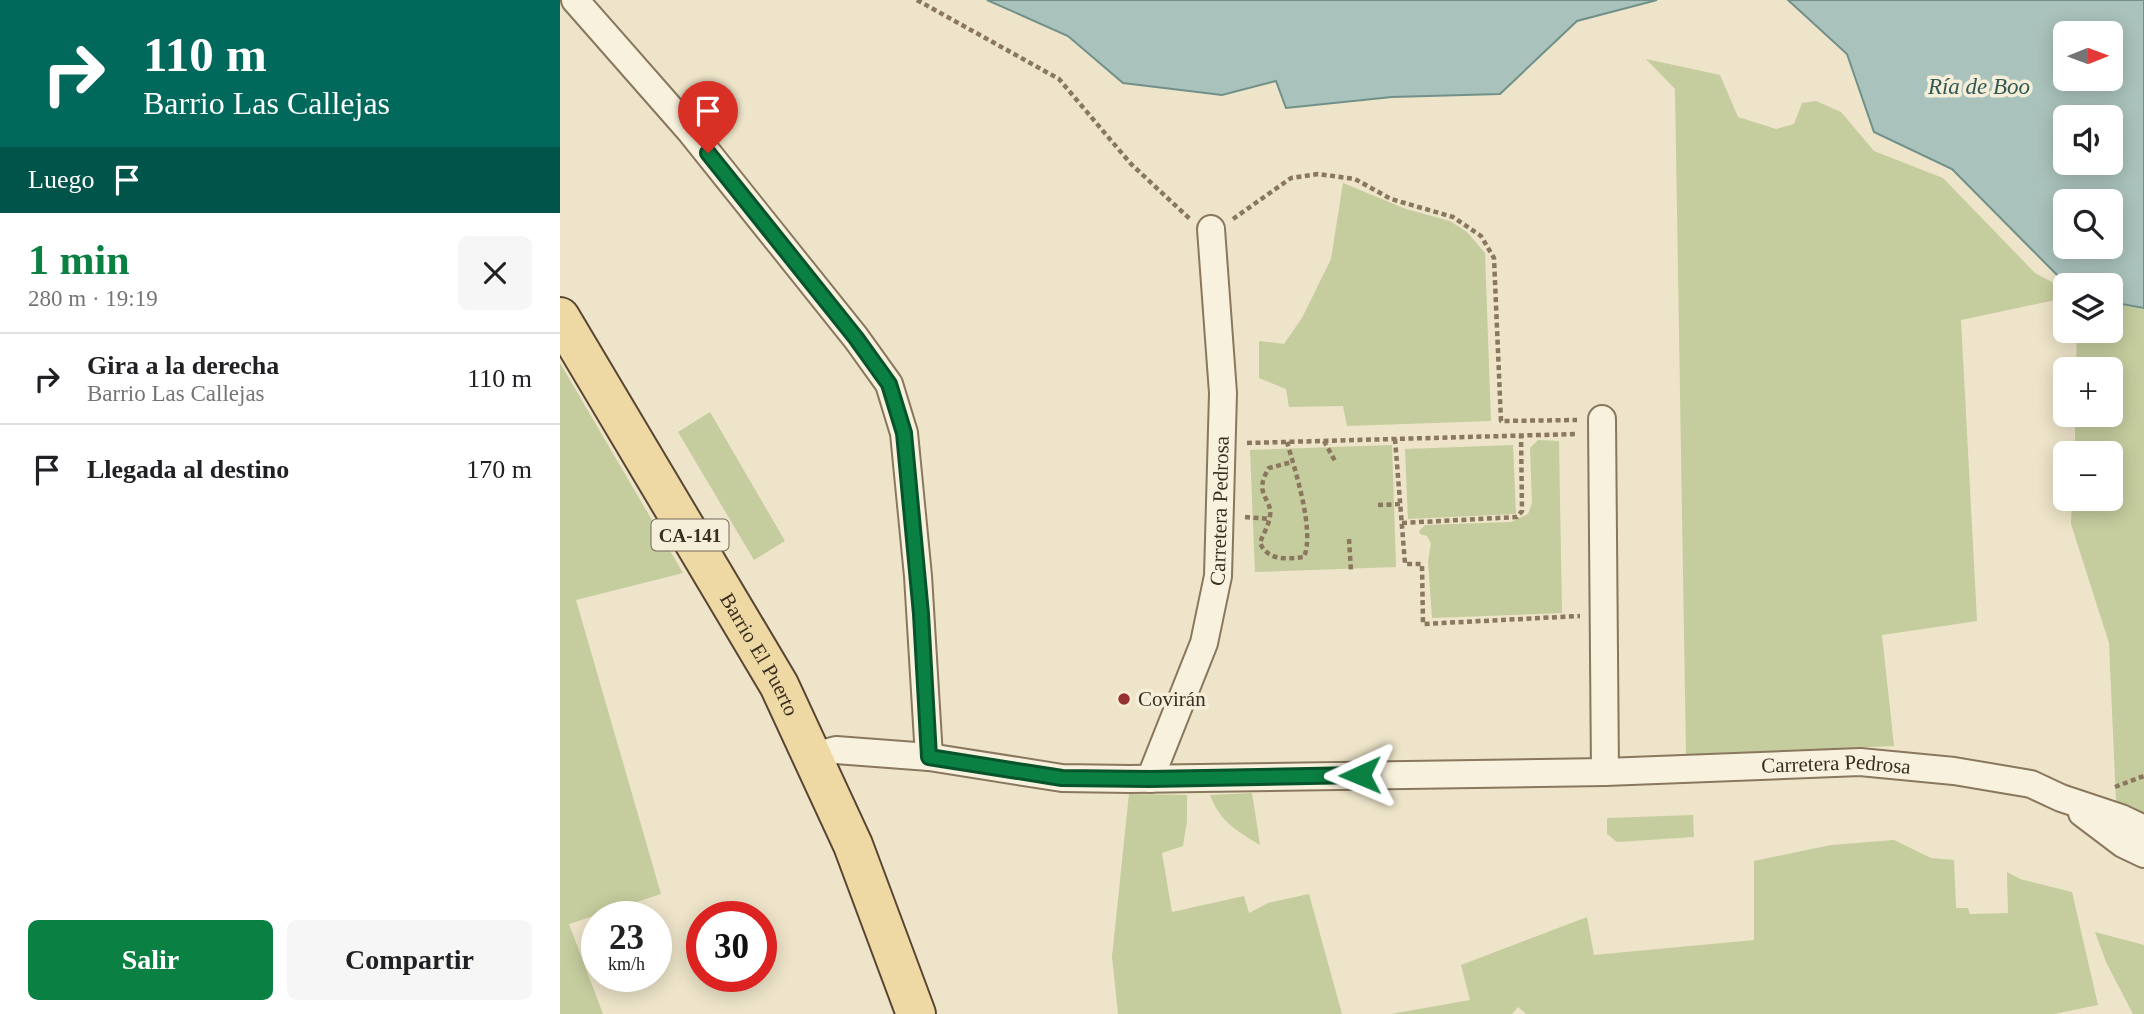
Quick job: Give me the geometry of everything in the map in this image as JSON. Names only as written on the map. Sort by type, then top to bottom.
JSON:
[{"type":"main road","name":"Barrio El Puerto","points":[[560,317],[779,685],[853,845],[916,1014]]},
{"type":"street","points":[[575,0],[700,143],[856,338],[889,384],[904,433],[919,589],[929,757]]},
{"type":"street","name":"Carretera Pedrosa","points":[[1150,779],[1204,643],[1218,576],[1223,393],[1211,229]]},
{"type":"street","points":[[1603,426],[1605,772]]},
{"type":"street","name":"Carretera Pedrosa","points":[[813,756],[835,750],[929,757],[1062,778],[1150,779],[1605,772],[1860,762],[1954,771],[2031,784],[2144,829]]},
{"type":"street","name":"Carretera Pedrosa","points":[[2061,798],[2123,844],[2144,854]]},
{"type":"path","points":[[917,0],[1059,79],[1132,164],[1199,228],[1222,229],[1292,178],[1318,174],[1355,178],[1391,199],[1453,217],[1481,236],[1494,258],[1501,421],[1603,426]]},
{"type":"path","points":[[1221,444],[1521,435],[1603,426]]},
{"type":"path","points":[[1402,523],[1517,517],[1522,511],[1521,435]]},
{"type":"path","points":[[1395,439],[1405,564],[1422,564],[1423,624],[1604,615]]},
{"type":"path","points":[[1324,441],[1335,461]]},
{"type":"path","points":[[1287,442],[1292,462],[1306,526],[1308,549],[1304,557],[1276,558],[1264,552],[1260,543],[1270,519],[1262,478],[1269,468],[1292,462]]},
{"type":"path","points":[[1378,505],[1401,504]]},
{"type":"path","points":[[1349,538],[1351,571]]},
{"type":"green space","points":[[1646,59],[1720,75],[1738,117],[1776,129],[1794,124],[1802,103],[1816,101],[1841,112],[1874,151],[1943,178],[2035,273],[2053,283],[2053,301],[1961,320],[1977,621],[1882,635],[1894,746],[1686,755],[1675,89]]},
{"type":"green space","points":[[1343,183],[1406,209],[1450,221],[1467,232],[1485,253],[1491,421],[1347,426],[1343,406],[1289,407],[1286,389],[1259,378],[1259,341],[1284,344],[1302,318],[1331,259]]},
{"type":"green space","points":[[2123,304],[2144,308],[2144,813],[2116,801],[2109,643],[2071,524],[2072,511],[2123,511],[2123,441],[2075,441],[2075,427],[2123,427],[2123,357],[2076,357],[2077,343],[2123,343]]},
{"type":"green space","points":[[560,363],[683,573],[576,600],[661,894],[640,901],[581,901],[581,920],[569,924],[581,956],[581,992],[595,992],[603,1014],[560,1014]]},
{"type":"green space","points":[[710,412],[785,541],[754,560],[678,432]]},
{"type":"green space","points":[[1538,440],[1559,441],[1562,613],[1432,618],[1428,562],[1431,543],[1427,536],[1419,531],[1425,525],[1511,522],[1528,514],[1532,503],[1530,448]]},
{"type":"green space","points":[[1392,445],[1396,567],[1255,572],[1250,450]]},
{"type":"green space","points":[[1513,445],[1516,514],[1408,519],[1405,449]]},
{"type":"green space","points":[[1252,793],[1260,845],[1224,819],[1210,795]]},
{"type":"green space","points":[[1129,794],[1187,795],[1183,846],[1162,853],[1172,912],[1244,896],[1249,913],[1268,903],[1309,894],[1342,1014],[1118,1014],[1112,957]]},
{"type":"green space","points":[[1693,815],[1694,837],[1617,842],[1607,834],[1607,818]]},
{"type":"green space","points":[[1894,840],[1931,858],[1954,860],[1956,908],[1968,908],[1970,914],[2008,913],[2007,872],[2020,879],[2072,892],[2098,1005],[2054,1014],[1526,1014],[1518,1007],[1512,1014],[1391,1014],[1470,1000],[1461,965],[1587,917],[1594,955],[1754,940],[1754,861],[1831,845]]},
{"type":"green space","points":[[2095,932],[2144,945],[2144,1014],[2133,1014],[2106,962]]},
{"type":"water","points":[[987,0],[1657,0],[1577,21],[1500,94],[1392,97],[1286,108],[1276,81],[1222,95],[1123,83],[1068,36]]},
{"type":"water","name":"Ría de Boo","points":[[1788,0],[2144,0],[2144,308],[2123,304],[2123,273],[2055,273],[1952,169],[1874,132],[1847,54]]},
{"type":"place","name":"Covirán","points":[[1124,699]]},
{"type":"route","points":[[708,153],[856,338],[889,384],[904,433],[921,614],[929,757],[1062,778],[1360,775]]}]
